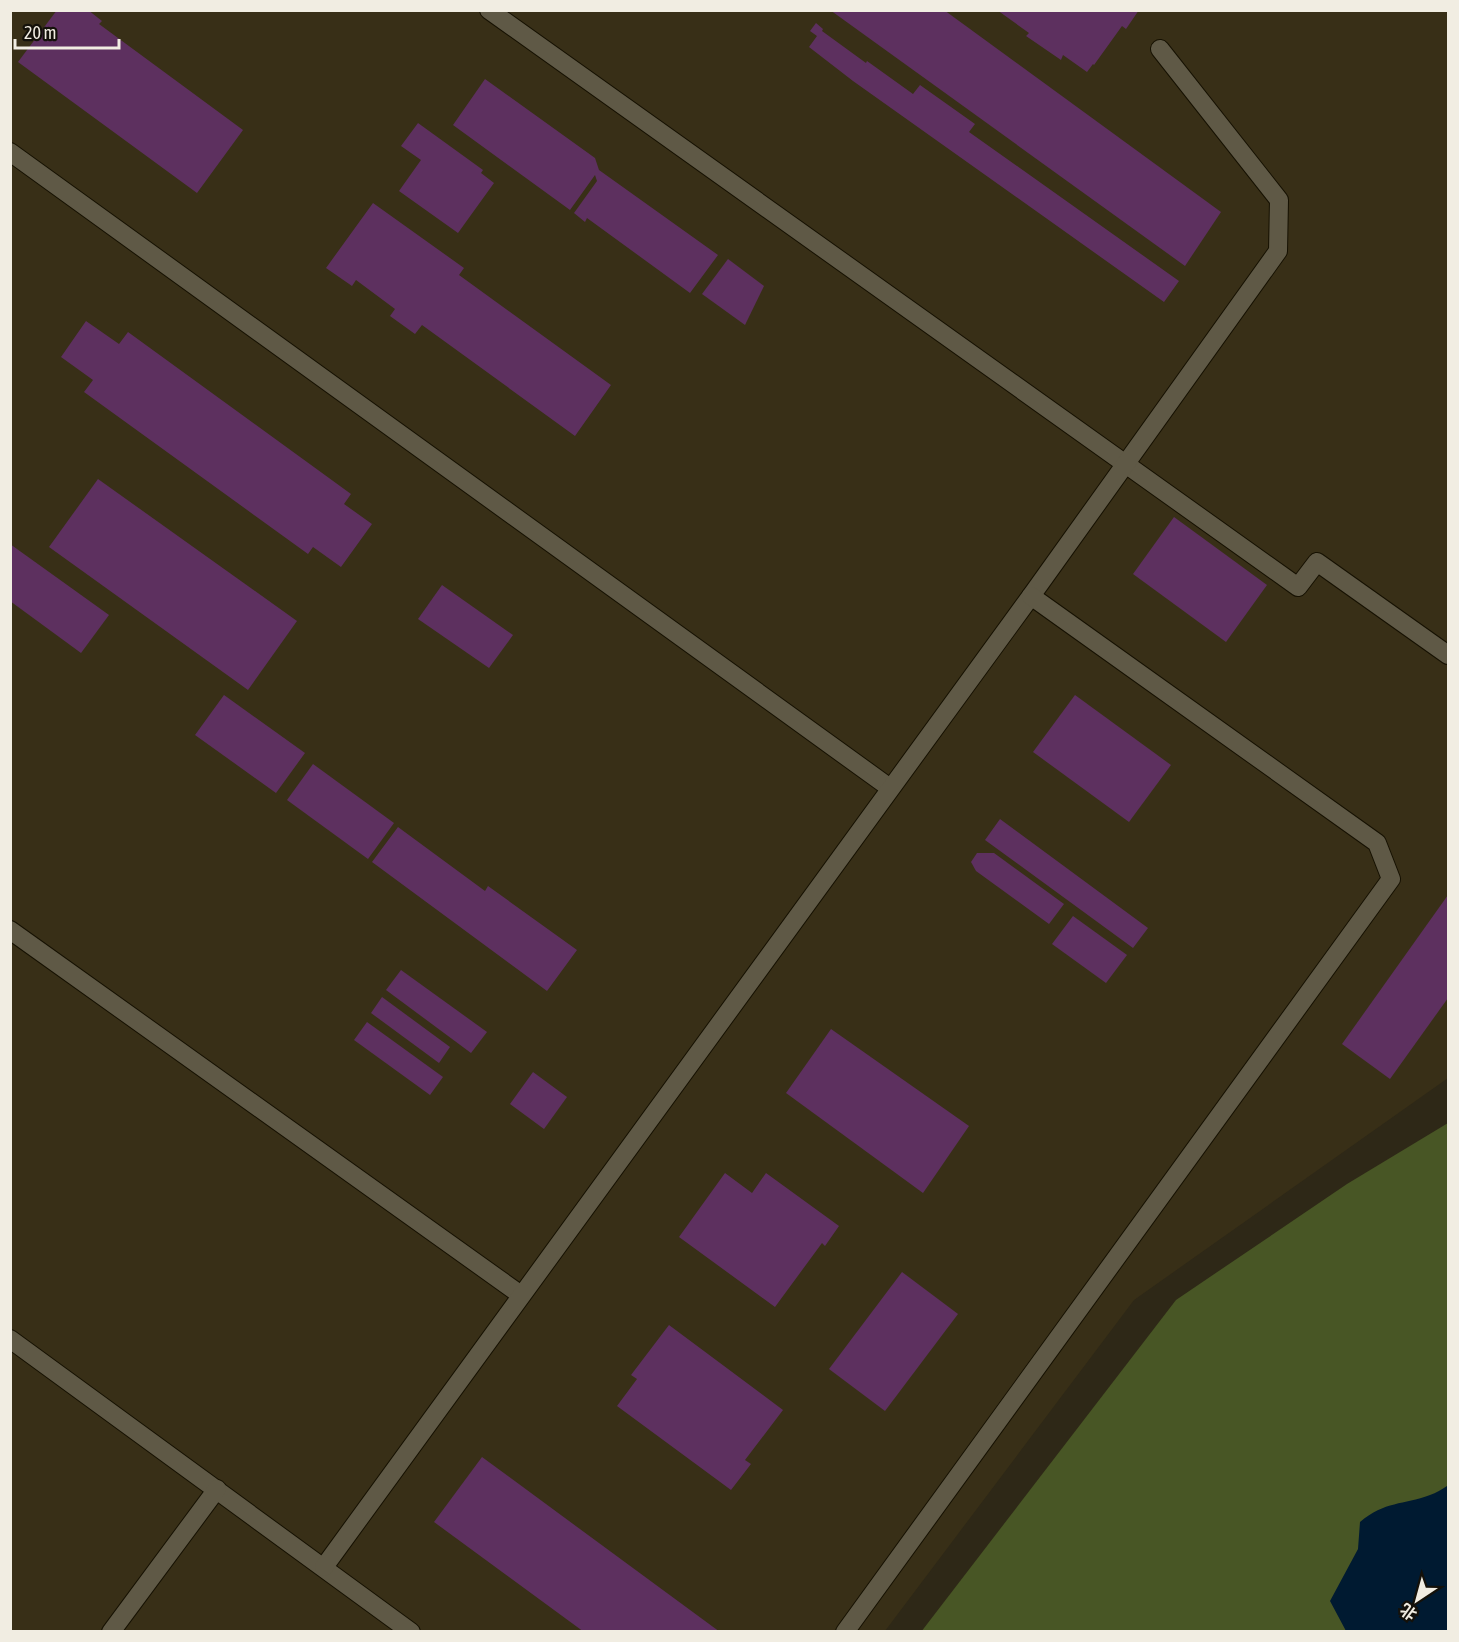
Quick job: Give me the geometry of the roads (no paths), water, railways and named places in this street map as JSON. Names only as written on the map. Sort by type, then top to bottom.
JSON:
[{"type":"lane","points":[[489,10],[1298,587],[1317,562],[1449,655]]},
{"type":"lane","points":[[324,1567],[1031,596],[1278,251],[1279,200],[1160,49]]},
{"type":"lane","points":[[10,152],[890,788]]},
{"type":"lane","points":[[845,1632],[1391,879],[1377,843],[1031,596]]},
{"type":"lane","points":[[10,930],[521,1295]]},
{"type":"lane","points":[[10,1339],[411,1632]]},
{"type":"lane","points":[[111,1632],[216,1489]]},
{"type":"water","points":[[1447,1486],[1448,1631],[1346,1631],[1330,1601],[1358,1549],[1360,1522],[1378,1510],[1430,1495]]}]
